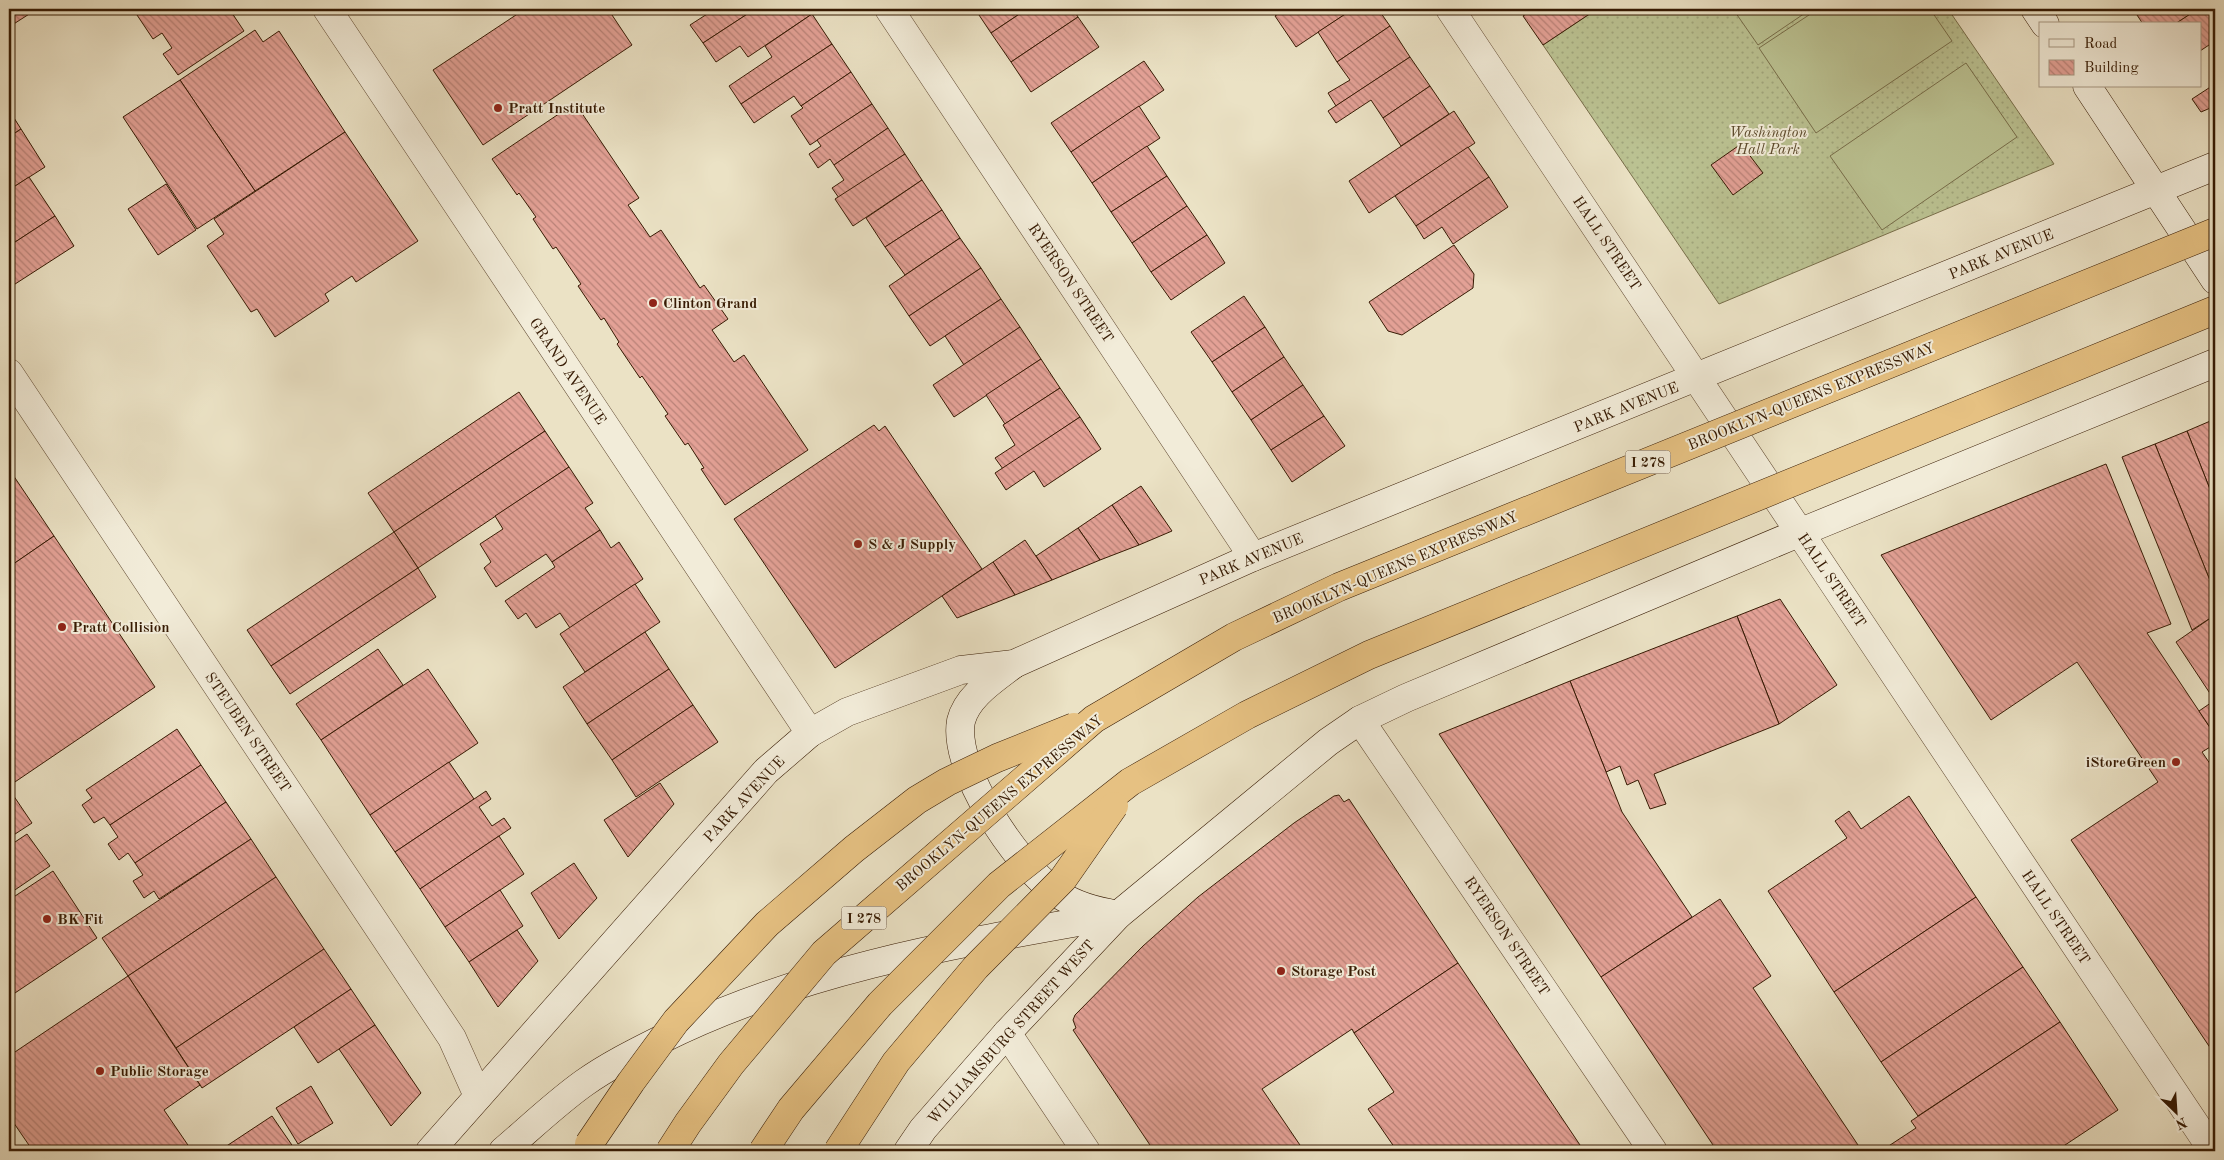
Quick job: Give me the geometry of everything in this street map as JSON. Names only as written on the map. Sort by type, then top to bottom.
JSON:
[{"type":"highway","name":"BROOKLYN-QUEENS EXPRESSWAY","points":[[670,1151],[731,1064],[824,953],[1094,719],[1234,637],[1339,587],[2215,232]]},
{"type":"highway","points":[[763,1151],[791,1109],[880,1004],[999,885],[1130,782],[1247,715],[1369,655],[2215,310]]},
{"type":"highway","points":[[590,1144],[631,1082],[676,1021],[767,924],[854,849],[917,800],[946,782],[997,758],[1094,719]]},
{"type":"highway","points":[[838,1151],[896,1062],[976,967],[1063,879],[1130,782]]},
{"type":"main road","name":"GRAND AVENUE","points":[[327,9],[810,734]]},
{"type":"main road","name":"RYERSON STREET","points":[[889,9],[1253,557]]},
{"type":"main road","name":"HALL STREET","points":[[1450,9],[2213,1151]]},
{"type":"main road","points":[[2035,9],[2044,22]]},
{"type":"main road","points":[[2088,88],[2215,280]]},
{"type":"main road","name":"PARK AVENUE","points":[[430,1151],[766,771],[810,734],[847,712],[961,670],[1014,664],[1253,557],[1698,378],[2215,166]]},
{"type":"main road","points":[[503,1151],[584,1083],[630,1056],[720,1012],[818,978],[871,963],[964,942],[1118,915],[1328,742],[1360,720],[1406,698],[1801,532],[2215,363]]},
{"type":"main road","name":"STEUBEN STREET","points":[[9,372],[452,1038],[478,1096]]},
{"type":"main road","points":[[1014,664],[982,690],[965,710],[960,731],[964,752],[972,776],[985,805],[1006,839],[1042,882],[1075,904],[1118,915]]},
{"type":"main road","name":"RYERSON STREET","points":[[1360,720],[1653,1151]]},
{"type":"main road","name":"WILLIAMSBURG STREET WEST","points":[[908,1151],[924,1129],[1007,1033],[1118,915]]},
{"type":"main road","points":[[1007,1033],[1086,1151]]},
{"type":"green space","name":"Washington Hall Park","points":[[1597,9],[1948,9],[2054,164],[1719,304],[1543,45]]},
{"type":"green space","points":[[1733,9],[1811,9],[1758,45]]},
{"type":"green space","points":[[1818,9],[1930,9],[1952,41],[1816,133],[1759,48]]},
{"type":"green space","points":[[1966,63],[2017,137],[1882,230],[1830,156]]},
{"type":"building","points":[[9,9],[37,9],[9,27]]},
{"type":"building","points":[[133,9],[238,9],[232,13],[244,31],[178,75],[163,54],[172,48],[162,33],[153,39]]},
{"type":"building","name":"Pratt Institute","points":[[525,9],[608,9],[632,45],[483,145],[433,70]]},
{"type":"building","points":[[715,9],[755,9],[703,43],[690,25]]},
{"type":"building","points":[[755,9],[808,9],[812,14],[748,57],[740,46],[716,62],[703,43]]},
{"type":"building","points":[[975,9],[1027,9],[991,33]]},
{"type":"building","points":[[1027,9],[1073,9],[1078,17],[1011,62],[991,33]]},
{"type":"building","points":[[1285,9],[1353,9],[1296,47],[1275,16]]},
{"type":"building","points":[[1353,9],[1378,9],[1390,26],[1337,62],[1318,32]]},
{"type":"building","points":[[1534,9],[1597,9],[1543,45],[1523,16]]},
{"type":"building","points":[[2133,9],[2198,9],[2178,22],[2142,22]]},
{"type":"building","points":[[2198,9],[2213,9],[2215,12],[2215,41],[2202,50],[2202,22],[2178,22]]},
{"type":"building","points":[[812,14],[832,44],[741,104],[729,86],[772,57],[765,46]]},
{"type":"building","points":[[1078,17],[1099,47],[1031,92],[1011,62]]},
{"type":"building","points":[[1390,26],[1410,57],[1336,106],[1328,93],[1350,80],[1337,62]]},
{"type":"building","points":[[255,30],[263,42],[279,31],[345,132],[255,191],[180,80]]},
{"type":"building","points":[[832,44],[851,72],[801,106],[794,96],[754,123],[741,104]]},
{"type":"building","points":[[1410,57],[1430,86],[1383,118],[1371,100],[1336,123],[1328,111]]},
{"type":"building","points":[[1144,61],[1164,90],[1071,152],[1051,123]]},
{"type":"building","points":[[851,72],[872,104],[810,145],[791,116],[803,108],[801,106]]},
{"type":"building","points":[[180,80],[255,191],[197,229],[123,117]]},
{"type":"building","points":[[2215,84],[2215,106],[2201,112],[2192,99]]},
{"type":"building","points":[[1430,86],[1449,114],[1401,146],[1383,118]]},
{"type":"building","name":"Clinton Grand","points":[[575,103],[639,198],[628,205],[650,237],[661,230],[700,288],[704,285],[728,319],[712,330],[734,362],[744,355],[808,450],[725,505],[701,469],[704,468],[688,443],[685,445],[665,416],[668,414],[617,344],[619,342],[604,318],[601,320],[578,286],[581,284],[556,247],[553,249],[533,219],[536,217],[519,193],[517,195],[492,159]]},
{"type":"building","points":[[872,104],[888,128],[834,165],[830,159],[818,168],[809,154],[821,146],[817,140]]},
{"type":"building","points":[[1139,106],[1160,138],[1092,183],[1071,152]]},
{"type":"building","points":[[9,110],[21,129],[9,137]]},
{"type":"building","points":[[1454,111],[1475,143],[1369,213],[1349,181]]},
{"type":"building","points":[[888,128],[905,154],[839,198],[832,188],[844,180],[834,165]]},
{"type":"building","points":[[21,129],[45,167],[9,190],[9,137]]},
{"type":"building","points":[[345,132],[418,241],[356,282],[352,276],[325,294],[329,301],[275,337],[257,309],[251,312],[207,246],[224,234],[214,219]]},
{"type":"building","points":[[1741,144],[1763,173],[1733,195],[1711,165]]},
{"type":"building","points":[[1147,146],[1167,176],[1111,212],[1092,183]]},
{"type":"building","points":[[1468,147],[1489,177],[1416,226],[1395,196]]},
{"type":"building","points":[[905,154],[922,180],[853,226],[835,199]]},
{"type":"building","points":[[1167,176],[1187,206],[1132,243],[1111,212]]},
{"type":"building","points":[[29,177],[55,216],[9,246],[9,190]]},
{"type":"building","points":[[1489,177],[1508,207],[1453,244],[1442,227],[1424,239],[1416,226]]},
{"type":"building","points":[[922,180],[942,210],[885,247],[866,218]]},
{"type":"building","points":[[166,184],[196,230],[158,255],[128,209]]},
{"type":"building","points":[[1187,206],[1207,235],[1151,272],[1132,243]]},
{"type":"building","points":[[942,210],[960,238],[905,275],[885,247]]},
{"type":"building","points":[[55,216],[74,246],[12,286],[9,281],[9,246]]},
{"type":"building","points":[[1207,235],[1225,263],[1171,300],[1151,272]]},
{"type":"building","points":[[960,238],[981,268],[909,316],[889,286]]},
{"type":"building","points":[[1454,245],[1474,274],[1473,288],[1402,335],[1388,331],[1369,302]]},
{"type":"building","points":[[981,268],[1001,299],[930,346],[909,316]]},
{"type":"building","points":[[1244,296],[1265,327],[1212,362],[1191,332]]},
{"type":"building","points":[[1001,299],[1020,327],[964,365],[945,336]]},
{"type":"building","points":[[1020,327],[1041,359],[954,417],[933,385]]},
{"type":"building","points":[[1265,327],[1284,357],[1232,392],[1212,362]]},
{"type":"building","points":[[1284,357],[1303,385],[1251,420],[1232,392]]},
{"type":"building","points":[[1041,359],[1060,388],[1005,424],[986,395]]},
{"type":"building","points":[[1303,385],[1324,416],[1271,450],[1251,420]]},
{"type":"building","points":[[1060,388],[1080,417],[1003,469],[995,458],[1015,445],[1003,425]]},
{"type":"building","points":[[519,392],[545,431],[394,532],[368,493]]},
{"type":"building","points":[[1324,416],[1345,446],[1292,482],[1271,450]]},
{"type":"building","points":[[1080,417],[1101,449],[1044,487],[1034,471],[1006,490],[995,473]]},
{"type":"building","points":[[2215,419],[2215,502],[2187,431]]},
{"type":"building","name":"S & J Supply","points":[[874,425],[879,431],[885,426],[982,569],[835,668],[734,519]]},
{"type":"building","points":[[545,431],[569,467],[418,568],[394,532]]},
{"type":"building","points":[[2187,431],[2215,502],[2215,593],[2155,444]]},
{"type":"building","points":[[2155,444],[2215,593],[2215,615],[2192,630],[2122,457]]},
{"type":"building","name":"iStoreGreen","points":[[2106,464],[2171,624],[2147,633],[2215,735],[2215,744],[2202,752],[2215,771],[2215,1055],[2071,840],[2158,782],[2077,662],[1991,720],[1881,555]]},
{"type":"building","points":[[569,467],[593,503],[585,508],[600,530],[552,562],[546,554],[496,587],[484,568],[491,562],[480,544],[503,529],[495,516]]},
{"type":"building","points":[[9,469],[54,536],[9,567]]},
{"type":"building","points":[[1141,486],[1172,531],[1139,545],[1112,505]]},
{"type":"building","points":[[1112,505],[1139,545],[1100,560],[1078,528]]},
{"type":"building","points":[[1078,528],[1100,560],[1052,580],[1036,556]]},
{"type":"building","points":[[600,530],[611,548],[619,542],[643,579],[570,628],[560,613],[536,628],[526,613],[518,619],[505,601],[555,567],[552,562]]},
{"type":"building","points":[[394,532],[418,568],[271,666],[247,630]]},
{"type":"building","name":"Pratt Collision","points":[[54,536],[155,687],[9,786],[9,567]]},
{"type":"building","points":[[1025,540],[1052,580],[1015,595],[993,562]]},
{"type":"building","points":[[993,562],[1015,595],[957,618],[942,596]]},
{"type":"building","points":[[418,568],[436,597],[290,694],[271,666]]},
{"type":"building","points":[[635,584],[660,622],[585,672],[560,634]]},
{"type":"building","points":[[1780,599],[1837,685],[1779,724],[1737,616]]},
{"type":"building","points":[[2215,615],[2215,701],[2176,642]]},
{"type":"building","points":[[1737,616],[1779,724],[1654,774],[1666,804],[1650,809],[1638,780],[1627,785],[1620,766],[1606,772],[1570,681]]},
{"type":"building","points":[[645,632],[669,669],[587,724],[563,687]]},
{"type":"building","points":[[378,649],[403,685],[321,740],[296,704]]},
{"type":"building","points":[[428,669],[478,743],[370,815],[321,740]]},
{"type":"building","points":[[669,669],[693,705],[612,760],[587,724]]},
{"type":"building","points":[[1570,681],[1622,812],[1692,917],[1601,977],[1439,734]]},
{"type":"building","points":[[2215,700],[2215,735],[2199,711]]},
{"type":"building","points":[[693,705],[718,742],[636,797],[612,760]]},
{"type":"building","points":[[177,729],[201,765],[110,825],[104,817],[94,823],[82,805],[92,798],[86,790]]},
{"type":"building","points":[[449,762],[474,799],[395,852],[370,815]]},
{"type":"building","points":[[201,765],[226,802],[135,863],[128,853],[119,860],[108,844],[118,837],[110,825]]},
{"type":"building","points":[[660,783],[674,804],[628,857],[604,820]]},
{"type":"building","points":[[9,789],[32,823],[9,838]]},
{"type":"building","points":[[486,791],[491,799],[479,807],[492,826],[504,818],[511,828],[420,889],[395,852]]},
{"type":"building","name":"Storage Post","points":[[1339,795],[1344,802],[1349,799],[1458,963],[1354,1033],[1352,1029],[1262,1089],[1304,1151],[1154,1151],[1073,1030],[1076,1028],[1073,1020],[1075,1015],[1143,946],[1198,897],[1294,823],[1334,796]]},
{"type":"building","points":[[1909,796],[1976,897],[1834,992],[1768,891],[1847,838],[1835,821],[1849,811],[1861,829]]},
{"type":"building","points":[[226,802],[251,839],[159,899],[154,891],[144,898],[133,881],[143,875],[135,863]]},
{"type":"building","points":[[27,834],[50,866],[9,894],[9,846]]},
{"type":"building","points":[[499,836],[524,874],[445,927],[420,889]]},
{"type":"building","points":[[251,839],[276,877],[128,976],[102,938]]},
{"type":"building","points":[[574,863],[597,898],[559,939],[531,893]]},
{"type":"building","name":"BK Fit","points":[[53,871],[97,938],[9,997],[9,900]]},
{"type":"building","points":[[276,877],[324,949],[176,1048],[128,976]]},
{"type":"building","points":[[500,890],[523,926],[469,962],[445,927]]},
{"type":"building","points":[[1976,897],[2023,967],[1881,1062],[1834,992]]},
{"type":"building","points":[[1720,899],[1771,976],[1753,988],[1862,1151],[1717,1151],[1601,977]]},
{"type":"building","points":[[517,930],[538,961],[498,1007],[469,962]]},
{"type":"building","points":[[324,949],[351,989],[202,1088],[176,1048]]},
{"type":"building","points":[[1458,963],[1584,1151],[1397,1151],[1368,1109],[1394,1092],[1354,1033]]},
{"type":"building","points":[[2023,967],[2060,1022],[1918,1116],[1881,1062]]},
{"type":"building","name":"Public Storage","points":[[128,976],[200,1085],[164,1110],[192,1151],[33,1151],[9,1116],[9,1056]]},
{"type":"building","points":[[351,989],[375,1025],[318,1063],[294,1027]]},
{"type":"building","points":[[2060,1022],[2118,1110],[2056,1151],[1881,1151],[1916,1128],[1911,1121]]},
{"type":"building","points":[[375,1025],[421,1093],[391,1126],[339,1049]]},
{"type":"building","points":[[311,1086],[333,1123],[298,1144],[276,1108]]},
{"type":"building","points":[[272,1116],[296,1151],[219,1151]]},
{"type":"place","name":"Pratt Institute","points":[[498,108]]},
{"type":"place","name":"Clinton Grand","points":[[653,303]]},
{"type":"place","name":"S & J Supply","points":[[858,544]]},
{"type":"place","name":"Pratt Collision","points":[[62,627]]},
{"type":"place","name":"iStoreGreen","points":[[2176,762]]},
{"type":"place","name":"BK Fit","points":[[47,919]]},
{"type":"place","name":"Storage Post","points":[[1281,971]]},
{"type":"place","name":"Public Storage","points":[[100,1071]]}]
